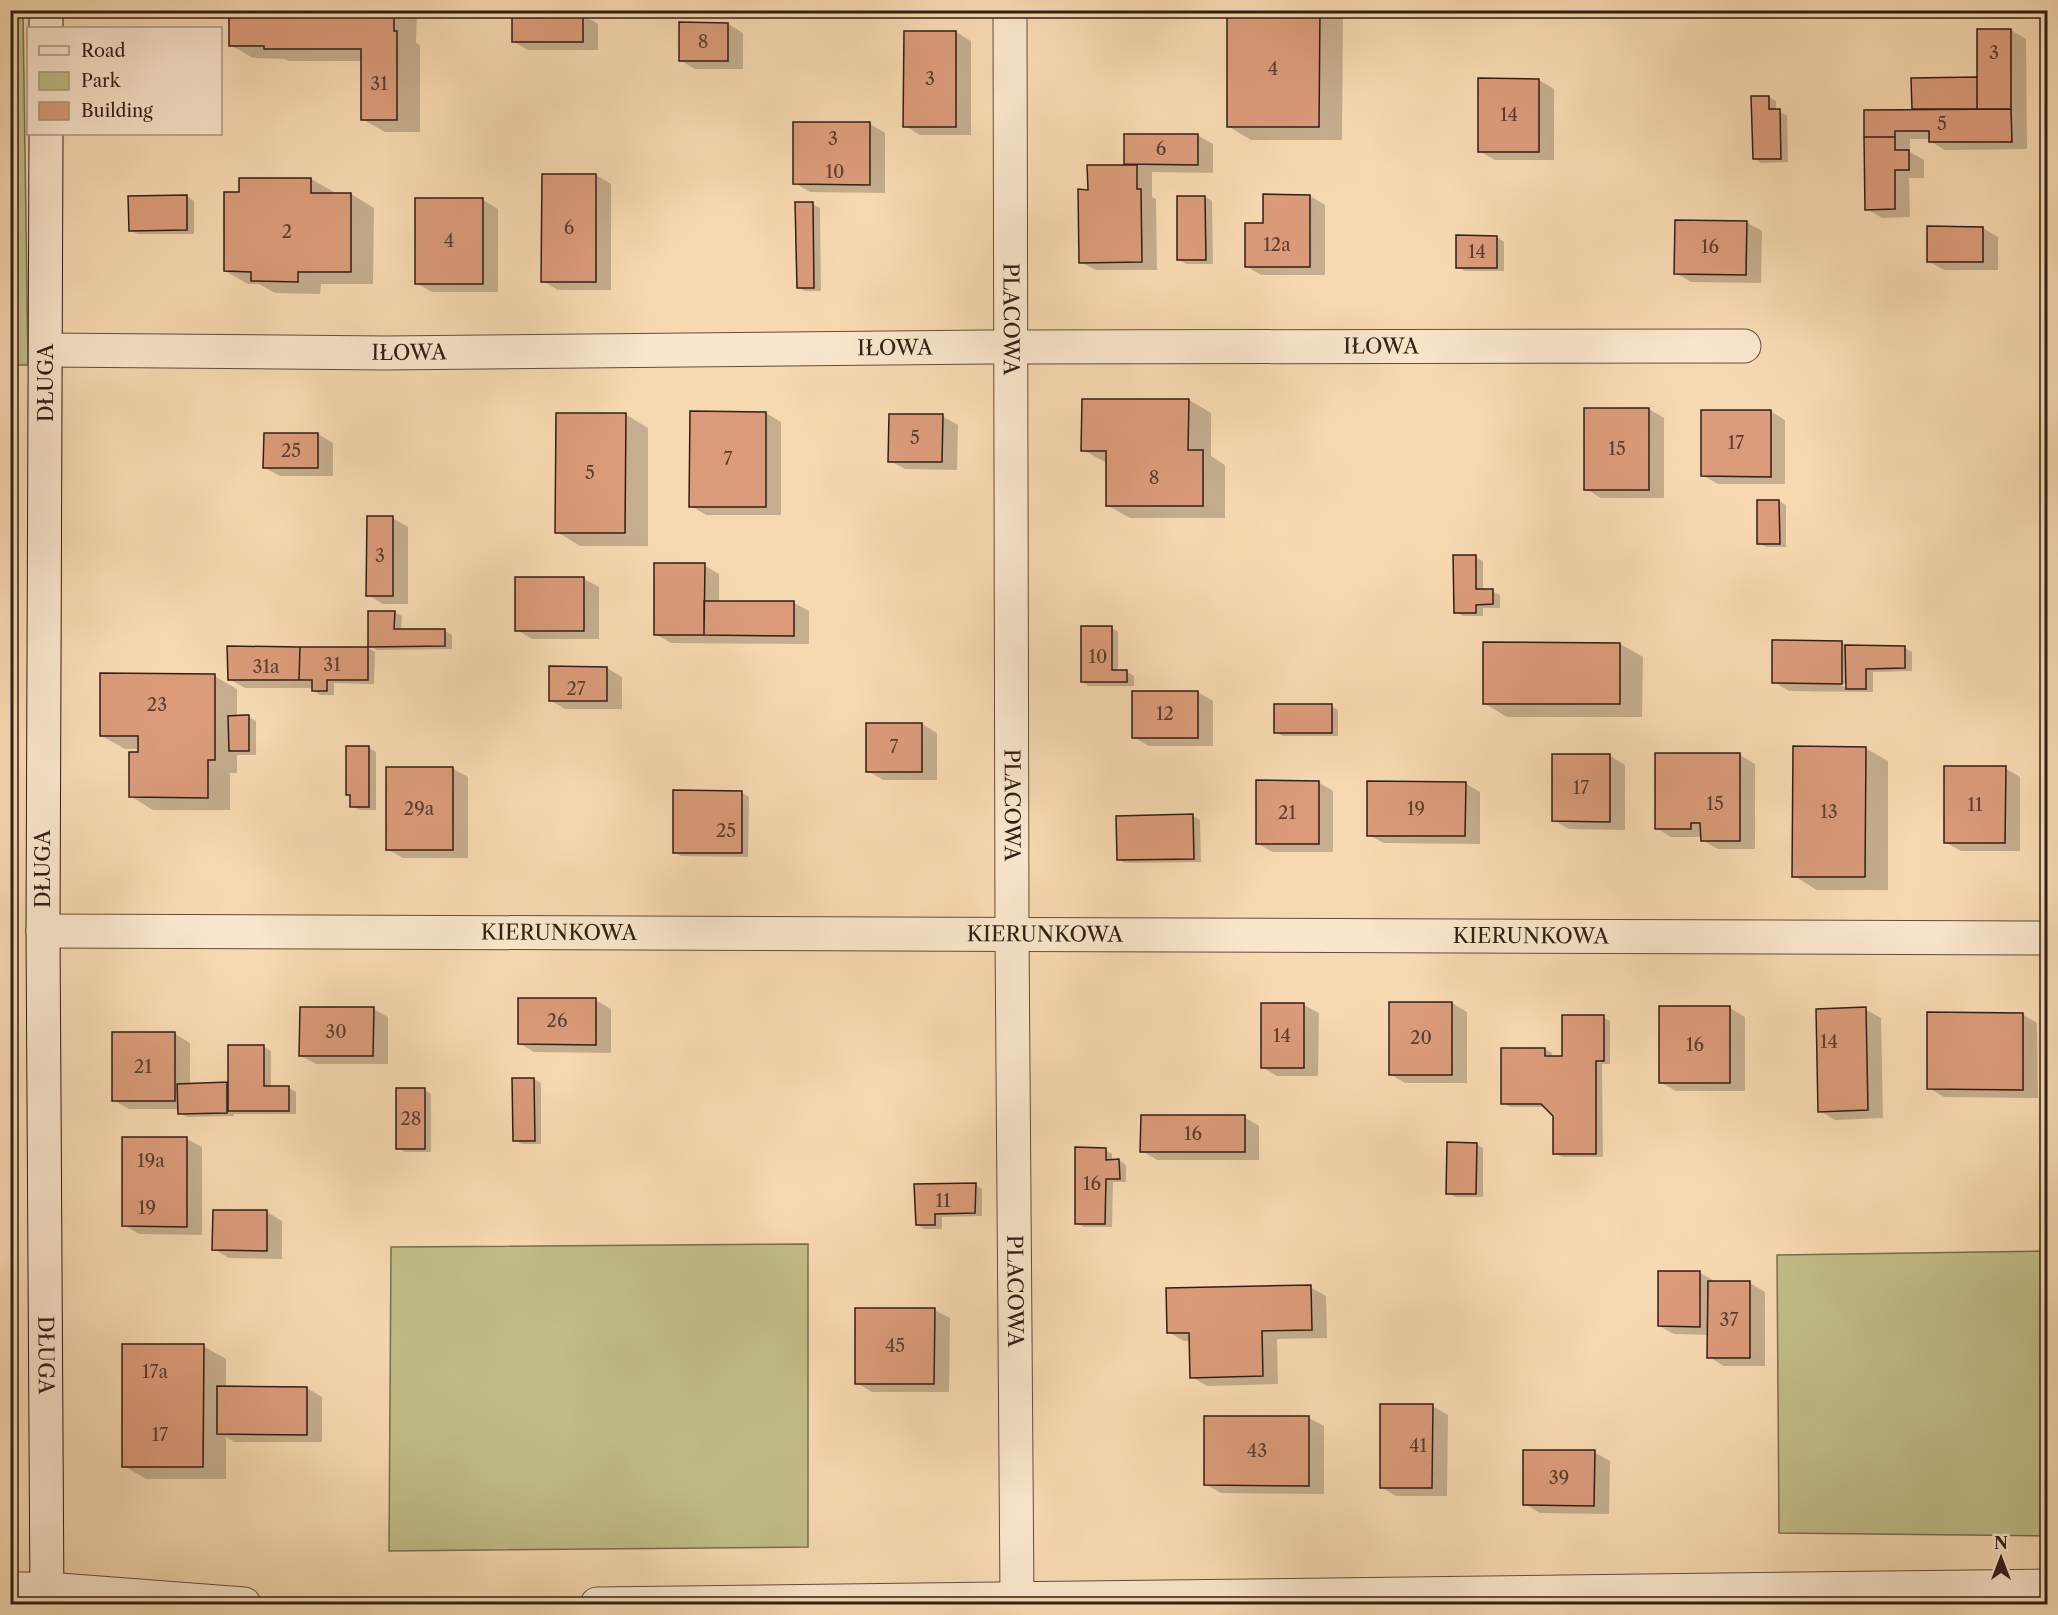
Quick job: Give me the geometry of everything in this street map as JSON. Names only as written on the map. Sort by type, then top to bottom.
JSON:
[{"type":"street","points":[[46,10],[46,27]]},
{"type":"street","name":"PLACOWA","points":[[1010,10],[1012,935],[1017,1599]]},
{"type":"street","name":"DŁUGA","points":[[46,135],[43,931],[47,1597]]},
{"type":"street","name":"IŁOWA","points":[[46,350],[386,354],[1011,347],[1744,346]]},
{"type":"street","name":"KIERUNKOWA","points":[[43,931],[2048,938]]},
{"type":"street","points":[[597,1605],[2048,1586]]},
{"type":"street","points":[[10,1589],[47,1597],[244,1605]]},
{"type":"green space","points":[[10,11],[23,11],[28,365],[10,365]]},
{"type":"green space","points":[[808,1244],[808,1547],[389,1551],[391,1247]]},
{"type":"green space","points":[[2047,1251],[2047,1536],[1779,1533],[1777,1255]]},
{"type":"building","points":[[229,10],[394,10],[394,31],[397,31],[397,120],[361,120],[361,49],[264,49],[264,46],[229,46]]},
{"type":"building","points":[[1227,10],[1320,10],[1319,127],[1227,127]]},
{"type":"building","points":[[512,13],[583,14],[583,42],[512,42]]},
{"type":"building","points":[[679,22],[728,23],[728,61],[679,61]]},
{"type":"building","points":[[1977,29],[2011,29],[2011,109],[1977,109]]},
{"type":"building","points":[[904,31],[956,31],[956,127],[903,127]]},
{"type":"building","points":[[1977,77],[1977,109],[1912,109],[1911,78]]},
{"type":"building","points":[[1478,78],[1539,79],[1539,152],[1478,152]]},
{"type":"building","points":[[1751,96],[1769,96],[1769,109],[1780,109],[1781,159],[1753,159]]},
{"type":"building","points":[[2011,109],[2012,142],[1929,142],[1929,131],[1895,131],[1895,137],[1864,137],[1864,110]]},
{"type":"building","points":[[793,122],[870,122],[870,185],[793,184]]},
{"type":"building","points":[[1124,134],[1198,134],[1198,165],[1124,164]]},
{"type":"building","points":[[1864,137],[1895,137],[1895,150],[1909,150],[1909,170],[1895,170],[1895,209],[1865,210]]},
{"type":"building","points":[[1087,165],[1137,165],[1137,189],[1141,189],[1142,262],[1079,263],[1078,189],[1088,190]]},
{"type":"building","points":[[542,174],[596,174],[596,282],[541,282]]},
{"type":"building","points":[[239,178],[311,178],[311,193],[351,193],[351,272],[298,272],[298,282],[251,281],[251,272],[224,271],[224,192],[239,192]]},
{"type":"building","points":[[1263,194],[1310,195],[1310,267],[1245,267],[1245,223],[1263,223]]},
{"type":"building","points":[[187,195],[187,230],[129,231],[128,196]]},
{"type":"building","points":[[1177,196],[1205,196],[1206,260],[1177,260]]},
{"type":"building","points":[[415,198],[483,198],[483,284],[415,284]]},
{"type":"building","points":[[795,202],[813,202],[814,288],[797,288]]},
{"type":"building","points":[[1675,220],[1747,221],[1746,275],[1674,274]]},
{"type":"building","points":[[1927,226],[1983,227],[1983,262],[1927,262]]},
{"type":"building","points":[[1456,235],[1497,236],[1497,268],[1456,268]]},
{"type":"building","points":[[1082,399],[1189,399],[1188,450],[1203,450],[1203,506],[1106,506],[1106,451],[1081,451]]},
{"type":"building","points":[[1584,408],[1649,408],[1649,490],[1584,490]]},
{"type":"building","points":[[1701,410],[1771,410],[1771,477],[1701,476]]},
{"type":"building","points":[[690,411],[766,412],[766,507],[689,507]]},
{"type":"building","points":[[556,413],[626,413],[625,533],[555,533]]},
{"type":"building","points":[[889,414],[943,414],[942,462],[888,462]]},
{"type":"building","points":[[264,433],[318,433],[318,468],[263,468]]},
{"type":"building","points":[[1757,500],[1779,500],[1780,544],[1757,544]]},
{"type":"building","points":[[367,516],[393,516],[393,596],[366,596]]},
{"type":"building","points":[[1453,555],[1476,555],[1476,589],[1493,589],[1493,604],[1476,605],[1476,613],[1454,613]]},
{"type":"building","points":[[654,563],[705,563],[704,635],[654,635]]},
{"type":"building","points":[[515,577],[584,577],[584,631],[515,631]]},
{"type":"building","points":[[704,601],[794,601],[794,636],[704,635]]},
{"type":"building","points":[[368,611],[395,611],[394,629],[445,629],[445,646],[368,647]]},
{"type":"building","points":[[1081,626],[1112,626],[1112,670],[1127,670],[1127,682],[1081,682]]},
{"type":"building","points":[[1772,640],[1842,641],[1842,684],[1772,683]]},
{"type":"building","points":[[1483,642],[1620,643],[1620,704],[1483,704]]},
{"type":"building","points":[[1845,645],[1905,646],[1905,668],[1866,669],[1866,689],[1846,689]]},
{"type":"building","points":[[227,646],[300,647],[299,680],[228,680]]},
{"type":"building","points":[[300,647],[368,647],[368,680],[327,680],[327,691],[312,691],[312,680],[299,680]]},
{"type":"building","points":[[549,666],[607,667],[607,701],[549,701]]},
{"type":"building","points":[[100,673],[215,674],[215,760],[208,760],[208,798],[129,797],[129,752],[138,752],[138,736],[100,736]]},
{"type":"building","points":[[1132,691],[1198,691],[1198,738],[1132,738]]},
{"type":"building","points":[[1274,704],[1332,704],[1332,733],[1274,733]]},
{"type":"building","points":[[249,715],[249,751],[229,751],[228,716]]},
{"type":"building","points":[[866,723],[922,723],[922,772],[866,772]]},
{"type":"building","points":[[346,746],[369,746],[369,807],[350,807],[350,795],[346,795]]},
{"type":"building","points":[[1793,746],[1866,747],[1865,877],[1792,877]]},
{"type":"building","points":[[1655,753],[1740,753],[1740,841],[1701,841],[1700,823],[1691,823],[1691,829],[1655,829]]},
{"type":"building","points":[[1552,754],[1610,754],[1610,822],[1552,821]]},
{"type":"building","points":[[1944,766],[2006,766],[2005,843],[1944,843]]},
{"type":"building","points":[[386,767],[453,767],[453,850],[386,850]]},
{"type":"building","points":[[1256,780],[1319,781],[1319,844],[1256,844]]},
{"type":"building","points":[[1367,781],[1466,782],[1465,836],[1367,836]]},
{"type":"building","points":[[673,790],[742,791],[742,853],[673,853]]},
{"type":"building","points":[[1193,814],[1194,859],[1117,860],[1116,816]]},
{"type":"building","points":[[518,998],[596,998],[596,1045],[518,1044]]},
{"type":"building","points":[[1389,1002],[1452,1002],[1452,1075],[1389,1075]]},
{"type":"building","points":[[1261,1003],[1304,1003],[1304,1068],[1261,1068]]},
{"type":"building","points":[[1659,1006],[1730,1006],[1730,1083],[1659,1083]]},
{"type":"building","points":[[300,1007],[374,1007],[373,1056],[299,1056]]},
{"type":"building","points":[[1866,1007],[1868,1110],[1818,1112],[1816,1009]]},
{"type":"building","points":[[1927,1012],[2023,1013],[2023,1090],[1927,1089]]},
{"type":"building","points":[[1562,1015],[1604,1015],[1604,1061],[1596,1061],[1596,1154],[1553,1154],[1553,1116],[1541,1104],[1501,1104],[1501,1048],[1545,1048],[1545,1056],[1562,1056]]},
{"type":"building","points":[[112,1032],[175,1032],[175,1101],[112,1101]]},
{"type":"building","points":[[228,1045],[264,1045],[264,1086],[289,1086],[289,1111],[228,1111]]},
{"type":"building","points":[[512,1078],[534,1078],[535,1141],[513,1141]]},
{"type":"building","points":[[227,1082],[227,1113],[178,1114],[177,1084]]},
{"type":"building","points":[[396,1088],[425,1088],[425,1149],[396,1149]]},
{"type":"building","points":[[1141,1115],[1245,1115],[1245,1152],[1140,1152]]},
{"type":"building","points":[[122,1137],[187,1137],[187,1227],[122,1226]]},
{"type":"building","points":[[1447,1142],[1477,1143],[1476,1194],[1446,1194]]},
{"type":"building","points":[[1075,1147],[1106,1148],[1106,1160],[1119,1159],[1120,1179],[1106,1179],[1105,1224],[1075,1224]]},
{"type":"building","points":[[976,1183],[975,1213],[935,1214],[935,1225],[916,1225],[914,1184]]},
{"type":"building","points":[[213,1210],[267,1210],[267,1251],[212,1250]]},
{"type":"building","points":[[1658,1271],[1700,1271],[1700,1327],[1658,1326]]},
{"type":"building","points":[[1708,1281],[1750,1281],[1750,1358],[1707,1358]]},
{"type":"building","points":[[1311,1285],[1312,1330],[1262,1331],[1263,1376],[1190,1378],[1189,1333],[1167,1333],[1166,1288]]},
{"type":"building","points":[[855,1308],[935,1308],[934,1384],[855,1384]]},
{"type":"building","points":[[122,1344],[204,1344],[203,1467],[122,1467]]},
{"type":"building","points":[[217,1386],[307,1387],[307,1435],[217,1434]]},
{"type":"building","points":[[1380,1404],[1433,1404],[1432,1488],[1380,1488]]},
{"type":"building","points":[[1204,1416],[1309,1416],[1309,1486],[1204,1485]]},
{"type":"building","points":[[1523,1450],[1595,1450],[1594,1506],[1523,1505]]}]
